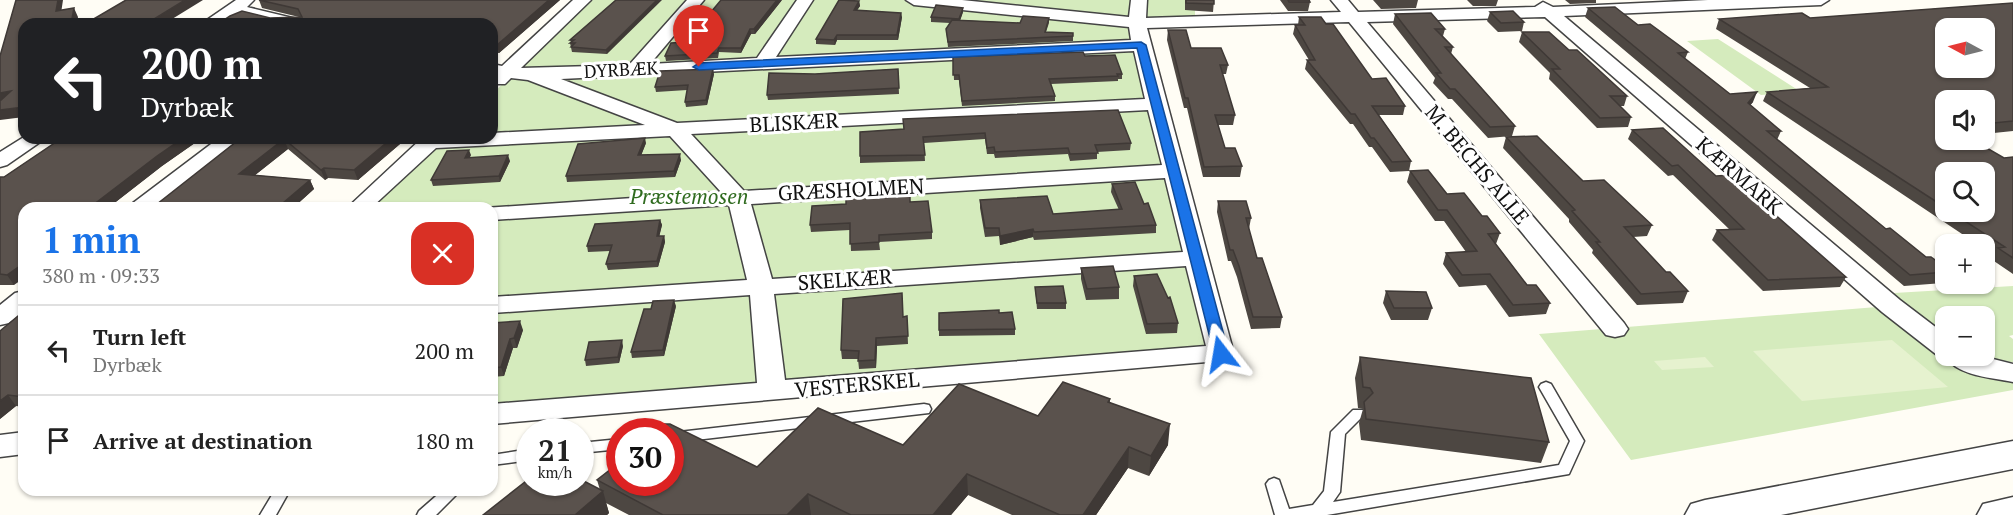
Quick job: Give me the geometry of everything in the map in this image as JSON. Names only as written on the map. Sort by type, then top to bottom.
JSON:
[{"type":"street","points":[[498,75],[584,0]]},
{"type":"street","points":[[634,70],[696,0]]},
{"type":"street","points":[[763,63],[805,0]]},
{"type":"street","points":[[914,0],[1026,6],[1137,23],[1353,17],[1541,6],[1821,0]]},
{"type":"street","points":[[1139,0],[1137,23],[1141,45],[1198,258]]},
{"type":"street","name":"M. BECHS ALLE","points":[[1339,0],[1615,330]]},
{"type":"street","points":[[219,18],[240,5],[278,18]]},
{"type":"street","name":"KÆRMARK","points":[[1541,6],[1935,340]]},
{"type":"street","name":"DYRBÆK","points":[[531,75],[1141,45]]},
{"type":"street","points":[[498,76],[531,75],[595,97],[676,130],[738,197],[761,285],[772,392]]},
{"type":"street","name":"BLISKÆR","points":[[498,137],[1158,104]]},
{"type":"street","points":[[0,161],[27,144]]},
{"type":"street","points":[[149,202],[224,144]]},
{"type":"street","points":[[365,202],[429,144]]},
{"type":"street","name":"GRÆSHOLMEN","points":[[498,213],[1175,171]]},
{"type":"street","name":"SKELKÆR","points":[[498,304],[1198,258]]},
{"type":"street","name":"VESTERSKEL","points":[[498,414],[1221,354],[1198,258]]},
{"type":"street","points":[[0,317],[18,304]]},
{"type":"street","points":[[1980,366],[2013,373]]},
{"type":"street","points":[[0,446],[18,444]]},
{"type":"street","points":[[1705,515],[2013,455]]},
{"type":"street","points":[[1997,515],[2013,512]]},
{"type":"lane","points":[[1290,515],[1564,470],[1577,441],[1546,387]]},
{"type":"lane","points":[[684,436],[924,409]]},
{"type":"lane","points":[[1318,510],[1332,492],[1338,432],[1358,414]]},
{"type":"lane","points":[[498,459],[516,456]]},
{"type":"lane","points":[[1274,484],[1283,515]]},
{"type":"lane","points":[[268,515],[279,496]]},
{"type":"lane","points":[[425,515],[447,496]]},
{"type":"green space","name":"Præstemosen","points":[[592,0],[1195,0],[1195,18],[1133,19],[1207,349],[498,411],[498,202],[376,202],[439,144],[498,144],[498,88]]},
{"type":"green space","points":[[1718,39],[1801,92],[1761,95],[1687,41]]},
{"type":"green space","points":[[2013,286],[2013,335],[2009,336],[2013,339],[2013,362],[1995,359],[1995,306],[1935,306],[1935,330],[1894,293],[1935,291],[1935,294],[1995,294],[1995,287]]},
{"type":"green space","points":[[1877,307],[1935,352],[1935,366],[1957,366],[1975,374],[2013,382],[2013,390],[1631,460],[1539,334]]},
{"type":"green space","points":[[1892,340],[1948,387],[1802,401],[1753,351]]},
{"type":"green space","points":[[1705,357],[1714,367],[1662,370],[1654,361]]},
{"type":"building","points":[[16,0],[58,0],[56,11],[74,8],[72,18],[18,18],[18,108],[0,110],[0,101],[11,91],[0,93],[0,56]]},
{"type":"building","points":[[126,0],[185,0],[156,18],[95,18]]},
{"type":"building","points":[[259,0],[549,0],[498,44],[498,18],[270,18],[302,17],[298,9]]},
{"type":"building","points":[[616,0],[657,0],[606,50],[571,47],[575,43],[570,43],[574,40],[570,40]]},
{"type":"building","points":[[721,0],[777,0],[754,29],[750,29],[741,48],[719,48],[717,53],[665,56],[671,43],[686,42]]},
{"type":"building","points":[[839,0],[859,1],[854,10],[901,13],[897,35],[837,35],[834,40],[816,39]]},
{"type":"building","points":[[1186,0],[1214,0],[1214,4],[1186,3]]},
{"type":"building","points":[[1288,0],[1309,0],[1310,2],[1289,2]]},
{"type":"building","points":[[2013,3],[2013,121],[1995,123],[1995,90],[1935,90],[1935,150],[1990,150],[2004,158],[2013,157],[2013,258],[1998,248],[2005,247],[1995,241],[1995,234],[1985,234],[1966,222],[1995,222],[1995,162],[1935,162],[1935,201],[1767,92],[1828,87],[1719,19],[1802,13],[1810,18]]},
{"type":"building","points":[[936,5],[963,8],[959,19],[931,17]]},
{"type":"building","points":[[1615,7],[1638,25],[1650,24],[1688,52],[1678,53],[1730,94],[1757,92],[1748,103],[1781,131],[1767,131],[1886,229],[1890,228],[1926,257],[1935,260],[1935,273],[1910,275],[1588,8]]},
{"type":"building","points":[[242,11],[270,18],[227,18]]},
{"type":"building","points":[[1513,11],[1524,22],[1501,23],[1490,12]]},
{"type":"building","points":[[1431,13],[1445,29],[1435,29],[1453,47],[1445,47],[1515,126],[1490,127],[1455,89],[1450,89],[1436,73],[1441,73],[1395,14]]},
{"type":"building","points":[[1023,16],[1049,18],[1045,32],[1073,33],[1073,36],[948,42],[946,29],[952,20],[1020,23]]},
{"type":"building","points":[[1299,17],[1321,17],[1326,24],[1333,24],[1372,79],[1386,78],[1405,106],[1372,106],[1411,161],[1392,162],[1374,138],[1371,138],[1355,114],[1351,114],[1307,60],[1315,60],[1295,25],[1305,25]]},
{"type":"building","points":[[1168,30],[1186,30],[1191,48],[1221,48],[1228,65],[1220,65],[1235,115],[1215,115],[1225,148],[1235,148],[1242,166],[1204,167],[1188,98],[1185,98]]},
{"type":"building","points":[[1522,32],[1549,32],[1569,50],[1577,50],[1627,96],[1610,96],[1631,117],[1600,118],[1552,69],[1560,69]]},
{"type":"building","points":[[1083,52],[1085,56],[1115,55],[1122,74],[1049,79],[1055,96],[962,101],[959,75],[953,75],[953,57]]},
{"type":"building","points":[[713,69],[706,100],[685,102],[688,85],[655,87],[660,71]]},
{"type":"building","points":[[898,69],[899,88],[767,95],[769,73],[815,74]]},
{"type":"building","points":[[1118,110],[1131,143],[1095,145],[1098,153],[1070,154],[1068,148],[995,152],[994,147],[987,148],[985,133],[923,137],[925,155],[860,156],[860,132],[904,129],[903,119]]},
{"type":"building","points":[[1663,128],[1716,176],[1730,175],[1846,277],[1768,280],[1717,230],[1744,229],[1678,165],[1672,166],[1632,130]]},
{"type":"building","points":[[1537,136],[1583,181],[1604,180],[1652,225],[1624,227],[1666,272],[1670,272],[1688,291],[1641,294],[1596,242],[1600,242],[1572,211],[1575,210],[1506,137]]},
{"type":"building","points":[[645,138],[638,155],[680,154],[674,171],[566,176],[578,144]]},
{"type":"building","points":[[53,144],[174,144],[97,202],[18,202],[18,267],[7,275],[0,274],[0,177],[4,177]]},
{"type":"building","points":[[233,144],[278,144],[239,174],[310,180],[284,202],[160,202]]},
{"type":"building","points":[[290,144],[385,144],[354,170],[324,168],[321,170]]},
{"type":"building","points":[[469,150],[465,158],[508,155],[499,176],[431,180],[447,151]]},
{"type":"building","points":[[1428,170],[1447,194],[1464,193],[1482,216],[1487,216],[1500,233],[1488,234],[1527,285],[1536,285],[1550,303],[1513,305],[1490,274],[1462,275],[1446,253],[1477,251],[1447,210],[1438,210],[1410,171]]},
{"type":"building","points":[[1135,182],[1144,204],[1148,203],[1156,225],[1034,232],[1033,229],[1000,236],[999,228],[985,228],[980,200],[1047,196],[1053,214],[1122,209],[1112,184]]},
{"type":"building","points":[[866,193],[866,199],[910,196],[910,202],[928,201],[932,232],[879,235],[879,242],[850,244],[850,223],[810,225],[812,206],[846,204],[846,194]]},
{"type":"building","points":[[1218,201],[1246,201],[1251,218],[1246,218],[1257,258],[1262,258],[1282,317],[1253,317],[1239,266],[1233,250],[1230,250]]},
{"type":"building","points":[[660,220],[657,236],[664,236],[657,261],[606,264],[612,245],[587,246],[595,224]]},
{"type":"building","points":[[1113,266],[1119,287],[1087,289],[1081,268]]},
{"type":"building","points":[[1157,274],[1168,298],[1170,297],[1178,323],[1147,324],[1134,276]]},
{"type":"building","points":[[1063,286],[1066,303],[1037,303],[1035,287]]},
{"type":"building","points":[[1386,291],[1426,292],[1432,308],[1394,308]]},
{"type":"building","points":[[902,293],[903,317],[907,316],[908,336],[876,338],[875,360],[858,361],[859,351],[841,350],[843,299]]},
{"type":"building","points":[[674,300],[663,350],[631,352],[644,309],[651,309],[653,301]]},
{"type":"building","points":[[999,310],[999,313],[1012,312],[1015,329],[939,330],[939,313]]},
{"type":"building","points":[[18,316],[18,396],[8,395],[0,401],[0,331]]},
{"type":"building","points":[[520,321],[514,338],[510,339],[501,367],[498,367],[498,323]]},
{"type":"building","points":[[622,340],[618,357],[585,360],[589,342]]},
{"type":"building","points":[[1360,357],[1531,378],[1549,442],[1366,419],[1364,402],[1373,393],[1370,388],[1363,387]]},
{"type":"building","points":[[1063,382],[1110,399],[1108,402],[1170,424],[1151,456],[1129,447],[1083,515],[1060,515],[967,474],[933,515],[851,515],[808,494],[787,515],[663,515],[627,496],[684,496],[684,431],[757,467],[818,408],[903,445],[959,384],[1038,416]]},
{"type":"building","points":[[606,473],[606,485],[597,480]]},
{"type":"building","points":[[594,486],[603,491],[575,515],[483,515],[516,489],[516,496],[594,496]]},
{"type":"route","points":[[699,67],[1141,45],[1221,354]]}]
